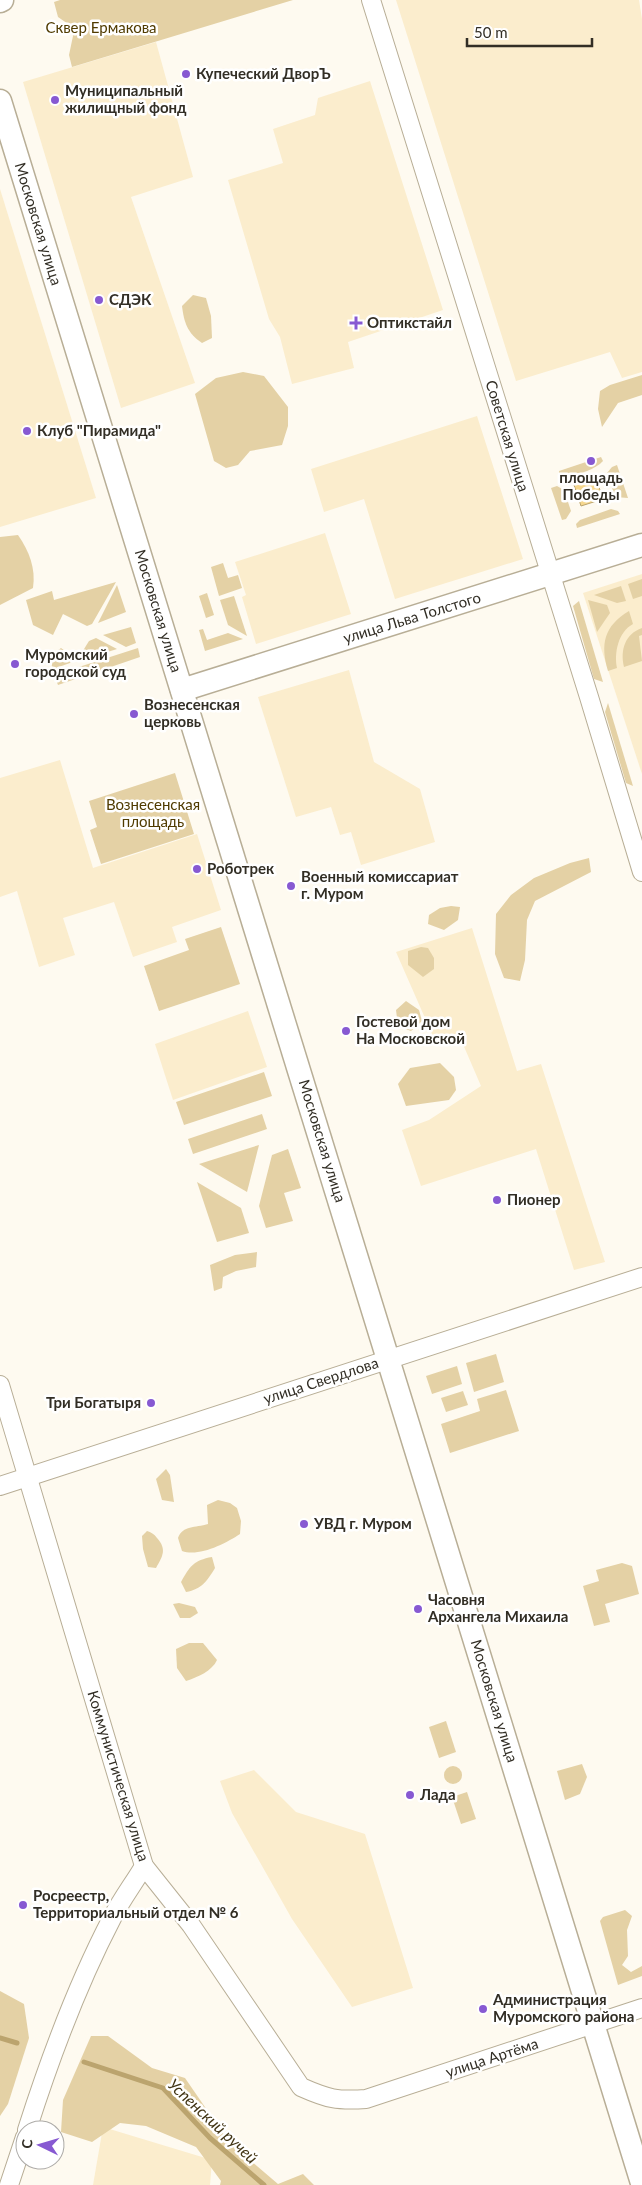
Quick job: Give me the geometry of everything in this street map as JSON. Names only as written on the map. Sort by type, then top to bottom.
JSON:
[{"type":"street","name":"Советская улица","points":[[371,0],[642,872]]},
{"type":"street","name":"Московская улица","points":[[0,101],[642,2183]]},
{"type":"street","name":"улица Льва Толстого","points":[[182,690],[642,545]]},
{"type":"street","name":"улица Свердлова","points":[[0,1486],[642,1277]]},
{"type":"street","name":"Коммунистическая улица","points":[[0,1385],[144,1866],[191,1925],[301,2087],[324,2098],[341,2101]]},
{"type":"street","points":[[30,2120],[78,1992],[112,1917],[144,1866]]},
{"type":"street","name":"улица Артёма","points":[[341,2101],[366,2099],[642,2008]]},
{"type":"street","points":[[10,2185],[15,2169]]},
{"type":"shaded area","points":[[396,0],[639,0],[642,19],[642,372],[622,378],[610,352],[516,381]]},
{"type":"shaded area","points":[[156,42],[193,177],[131,197],[195,383],[121,408],[23,82]]},
{"type":"shaded area","points":[[370,81],[443,310],[348,342],[354,368],[292,384],[280,337],[269,319],[228,180],[283,163],[273,129],[315,115],[318,98]]},
{"type":"shaded area","points":[[0,189],[96,498],[0,527]]},
{"type":"shaded area","points":[[477,416],[523,559],[395,599],[364,499],[324,512],[311,469]]},
{"type":"shaded area","points":[[596,478],[603,499],[581,506],[574,485]]},
{"type":"shaded area","points":[[325,533],[351,614],[256,644],[242,597],[246,595],[235,562]]},
{"type":"shaded area","points":[[642,574],[642,774],[583,593]]},
{"type":"shaded area","points":[[349,670],[374,762],[420,789],[435,842],[361,865],[351,832],[340,835],[331,807],[296,817],[258,697]]},
{"type":"shaded area","points":[[60,760],[93,868],[197,834],[221,910],[172,927],[177,942],[133,957],[114,902],[63,918],[75,955],[39,967],[17,891],[0,897],[0,778]]},
{"type":"shaded area","points":[[472,928],[517,1071],[541,1064],[605,1262],[574,1270],[536,1149],[421,1186],[402,1130],[429,1120],[481,1086],[459,1035],[436,1043],[396,952]]},
{"type":"shaded area","points":[[248,1011],[267,1067],[173,1100],[155,1044]]},
{"type":"shaded area","points":[[254,1770],[296,1812],[365,1834],[413,1988],[352,2007],[292,1919],[232,1813],[220,1781]]},
{"type":"shaded area","points":[[103,2127],[212,2160],[210,2185],[93,2185]]},
{"type":"green space","name":"Сквер Ермакова","points":[[60,0],[293,0],[72,67],[69,55],[73,36],[71,26],[58,17],[54,2]]},
{"type":"green space","points":[[193,295],[206,298],[211,316],[212,338],[202,343],[190,331],[185,322],[183,312],[182,306]]},
{"type":"green space","points":[[243,372],[264,376],[288,407],[288,426],[282,445],[250,451],[238,465],[226,468],[214,461],[195,394],[216,378]]},
{"type":"green space","points":[[642,375],[642,395],[618,403],[602,427],[598,409],[600,391],[610,385]]},
{"type":"green space","points":[[601,457],[603,461],[588,471],[570,475],[559,474],[559,471]]},
{"type":"green space","points":[[617,465],[628,498],[615,497],[607,473],[612,467]]},
{"type":"green space","points":[[557,486],[564,490],[571,511],[566,519],[562,520],[551,488]]},
{"type":"green space","points":[[611,509],[618,511],[620,514],[577,528],[576,524],[580,520]]},
{"type":"green space","points":[[18,535],[31,560],[33,588],[0,605],[0,537]]},
{"type":"green space","points":[[223,563],[228,578],[238,575],[242,588],[219,596],[211,567]]},
{"type":"green space","points":[[642,579],[642,596],[633,599],[628,584]]},
{"type":"green space","points":[[116,582],[92,624],[87,626],[63,614],[53,635],[33,625],[26,600],[52,591],[54,600]]},
{"type":"green space","points":[[117,585],[126,612],[98,623]]},
{"type":"green space","points":[[621,586],[626,601],[617,603],[594,595]]},
{"type":"green space","points":[[207,593],[214,615],[206,618],[199,596]]},
{"type":"green space","points":[[234,596],[247,636],[228,625],[220,600]]},
{"type":"green space","points":[[588,600],[607,605],[610,613],[597,632]]},
{"type":"green space","points":[[579,601],[603,682],[594,679],[573,606]]},
{"type":"green space","points":[[629,611],[633,624],[624,632],[618,643],[617,668],[608,671],[604,652],[606,636],[614,623]]},
{"type":"green space","points":[[131,627],[136,643],[126,647],[103,635]]},
{"type":"green space","points":[[642,628],[642,635],[639,636],[642,661],[624,667],[623,649],[625,643],[631,634]]},
{"type":"green space","points":[[203,629],[207,640],[228,633],[243,639],[205,651],[199,630]]},
{"type":"green space","points":[[96,638],[117,649],[76,662],[89,641]]},
{"type":"green space","points":[[61,648],[73,657],[70,663],[53,669],[49,657]]},
{"type":"green space","points":[[138,648],[140,657],[58,685],[54,675]]},
{"type":"green space","points":[[608,703],[633,786],[626,783],[605,712]]},
{"type":"green space","name":"Вознесенская площадь","points":[[175,773],[194,834],[101,864],[90,830],[97,827],[89,801]]},
{"type":"green space","points":[[589,858],[591,872],[535,901],[527,920],[525,960],[520,981],[504,978],[495,954],[496,914],[511,895],[534,878],[570,863]]},
{"type":"green space","points":[[460,907],[458,920],[444,930],[428,924],[429,915],[440,908]]},
{"type":"green space","points":[[221,927],[240,984],[159,1011],[144,966],[189,950],[185,939]]},
{"type":"green space","points":[[421,947],[428,948],[434,958],[434,969],[423,977],[408,965],[408,951]]},
{"type":"green space","points":[[406,1001],[419,1010],[422,1021],[411,1031],[398,1026],[396,1010]]},
{"type":"green space","points":[[440,1063],[454,1077],[456,1090],[449,1100],[406,1106],[398,1084],[410,1068]]},
{"type":"green space","points":[[264,1072],[272,1096],[184,1125],[176,1102]]},
{"type":"green space","points":[[262,1114],[267,1129],[193,1154],[188,1139]]},
{"type":"green space","points":[[259,1145],[247,1192],[199,1164]]},
{"type":"green space","points":[[288,1149],[301,1188],[284,1193],[293,1221],[266,1228],[259,1206],[272,1155]]},
{"type":"green space","points":[[197,1182],[241,1208],[249,1233],[217,1242]]},
{"type":"green space","points":[[257,1252],[256,1267],[236,1271],[223,1277],[222,1288],[214,1291],[210,1265],[235,1255]]},
{"type":"green space","points":[[496,1354],[504,1382],[474,1392],[466,1363]]},
{"type":"green space","points":[[457,1366],[462,1384],[432,1394],[426,1376]]},
{"type":"green space","points":[[506,1390],[519,1431],[450,1453],[441,1424],[480,1411],[477,1399]]},
{"type":"green space","points":[[463,1391],[468,1405],[446,1412],[441,1398]]},
{"type":"green space","points":[[166,1469],[170,1475],[174,1502],[162,1500],[156,1479]]},
{"type":"green space","points":[[218,1500],[230,1503],[237,1508],[241,1521],[240,1534],[227,1542],[204,1551],[182,1551],[178,1538],[180,1534],[186,1529],[208,1524],[207,1505]]},
{"type":"green space","points":[[147,1531],[156,1537],[163,1549],[156,1568],[148,1567],[143,1549],[142,1536]]},
{"type":"green space","points":[[212,1557],[215,1568],[209,1577],[200,1587],[186,1592],[181,1582],[187,1572],[196,1562]]},
{"type":"green space","points":[[622,1563],[632,1566],[639,1594],[605,1604],[610,1622],[594,1626],[583,1586],[599,1581],[596,1570]]},
{"type":"green space","points":[[179,1603],[195,1607],[198,1613],[190,1618],[180,1618],[173,1604]]},
{"type":"green space","points":[[189,1643],[203,1643],[217,1660],[208,1670],[186,1681],[177,1668],[176,1649]]},
{"type":"green space","points":[[446,1721],[456,1752],[439,1758],[429,1727]]},
{"type":"green space","points":[[582,1764],[587,1777],[580,1794],[565,1800],[557,1771]]},
{"type":"green space","points":[[453,1766],[459,1769],[462,1775],[459,1781],[453,1784],[447,1781],[444,1775],[447,1769]]},
{"type":"green space","points":[[467,1792],[476,1819],[461,1824],[452,1797]]},
{"type":"green space","points":[[625,1910],[632,1916],[627,1930],[628,1956],[622,1965],[631,1972],[642,1966],[642,1976],[618,1985],[600,1921],[603,1917]]},
{"type":"green space","points":[[0,1991],[24,2004],[29,2038],[8,2104],[0,2116]]},
{"type":"green space","points":[[91,2036],[108,2036],[152,2068],[185,2078],[229,2142],[278,2184],[303,2174],[314,2185],[220,2185],[221,2181],[196,2147],[146,2126],[120,2123],[92,2142],[65,2133],[65,2120],[62,2120],[63,2100]]},
{"type":"waterway","name":"Успенский ручей","points":[[0,2038],[17,2043]]},
{"type":"waterway","name":"Успенский ручей","points":[[84,2062],[163,2088],[210,2138],[264,2185]]},
{"type":"place","name":"Купеческий ДворЪ","points":[[186,74]]},
{"type":"place","name":"Муниципальный жилищный фонд","points":[[55,100]]},
{"type":"place","name":"СДЭК","points":[[99,300]]},
{"type":"place","name":"Оптикстайл","points":[[356,323]]},
{"type":"place","name":"Клуб \"Пирамида\"","points":[[27,431]]},
{"type":"place","name":"площадь Победы","points":[[591,461]]},
{"type":"place","name":"Муромский городской суд","points":[[15,664]]},
{"type":"place","name":"Вознесенская церковь","points":[[134,714]]},
{"type":"place","name":"Роботрек","points":[[197,869]]},
{"type":"place","name":"Военный комиссариат г. Муром","points":[[291,886]]},
{"type":"place","name":"Гостевой дом На Московской","points":[[346,1031]]},
{"type":"place","name":"Пионер","points":[[497,1200]]},
{"type":"place","name":"Три Богатыря","points":[[151,1403]]},
{"type":"place","name":"УВД г. Муром","points":[[304,1524]]},
{"type":"place","name":"Часовня Архангела Михаила","points":[[418,1609]]},
{"type":"place","name":"Лада","points":[[410,1795]]},
{"type":"place","name":"Росреестр, Территориальный отдел № 6","points":[[23,1905]]},
{"type":"place","name":"Администрация Муромского района","points":[[483,2009]]}]
